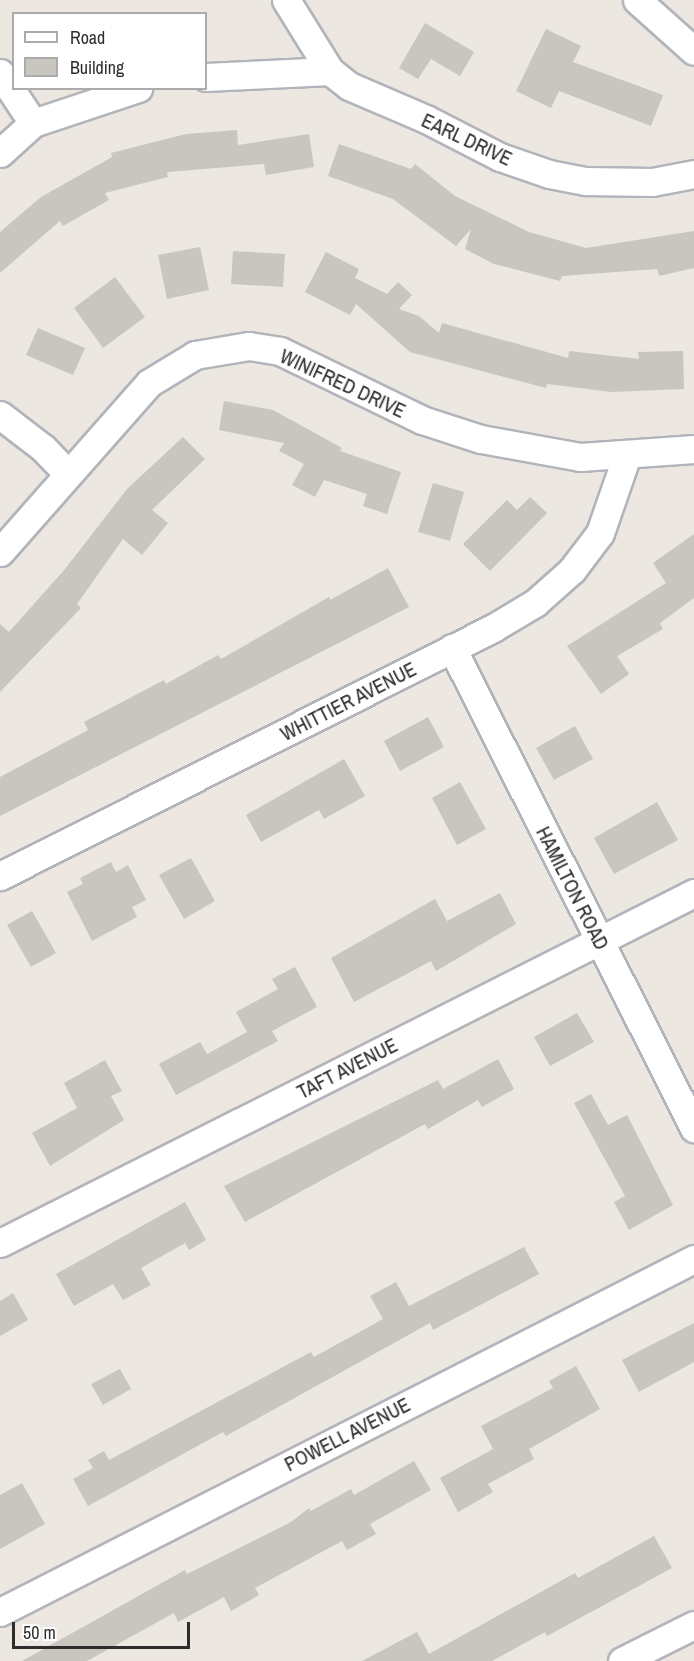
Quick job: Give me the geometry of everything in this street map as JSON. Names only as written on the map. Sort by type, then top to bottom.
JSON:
[{"type":"street","name":"EARL DRIVE","points":[[286,0],[330,71],[350,86],[426,119],[500,157],[549,174],[586,181],[652,182],[694,174]]},
{"type":"street","points":[[637,0],[694,51]]},
{"type":"street","points":[[207,77],[330,71]]},
{"type":"street","points":[[0,73],[33,123]]},
{"type":"street","points":[[0,153],[33,123],[132,90]]},
{"type":"street","name":"WINIFRED DRIVE","points":[[0,552],[67,473],[149,383],[168,368],[195,355],[249,346],[280,351],[422,420],[481,439],[580,457],[694,449]]},
{"type":"street","points":[[0,415],[43,448],[67,473]]},
{"type":"street","name":"WHITTIER AVENUE","points":[[0,876],[452,648],[535,603],[572,570],[600,533],[627,455]]},
{"type":"street","name":"HAMILTON ROAD","points":[[452,648],[694,1128]]},
{"type":"street","name":"TAFT AVENUE","points":[[0,1243],[694,893]]},
{"type":"street","name":"POWELL AVENUE","points":[[0,1612],[694,1259]]},
{"type":"street","points":[[622,1661],[694,1625]]},
{"type":"building","points":[[425,23],[474,52],[460,76],[431,59],[418,79],[399,68]]},
{"type":"building","points":[[546,29],[581,46],[573,62],[663,95],[651,126],[559,91],[551,108],[516,91]]},
{"type":"building","points":[[237,130],[238,145],[309,134],[314,167],[266,175],[264,164],[167,172],[168,177],[105,193],[109,200],[63,226],[60,221],[0,273],[0,232],[41,197],[112,157],[111,153],[186,134]]},
{"type":"building","points":[[339,144],[411,169],[415,164],[455,196],[529,232],[586,248],[694,231],[694,268],[659,276],[657,269],[562,276],[560,281],[494,264],[465,249],[471,229],[456,246],[393,199],[328,176]]},
{"type":"building","points":[[200,247],[209,290],[167,299],[158,255]]},
{"type":"building","points":[[233,251],[285,254],[283,287],[231,284]]},
{"type":"building","points":[[326,252],[359,269],[355,278],[387,294],[398,282],[412,295],[399,309],[419,316],[439,333],[442,323],[568,358],[569,351],[639,359],[638,352],[683,351],[684,389],[611,392],[547,384],[546,388],[410,352],[356,304],[350,315],[305,292]]},
{"type":"building","points":[[115,277],[145,317],[103,348],[74,308]]},
{"type":"building","points":[[38,328],[85,348],[73,375],[26,355]]},
{"type":"building","points":[[224,401],[273,410],[342,448],[340,451],[401,472],[387,514],[363,506],[367,494],[324,480],[315,497],[292,485],[304,464],[279,451],[284,443],[219,430]]},
{"type":"building","points":[[183,437],[205,459],[152,510],[168,523],[142,555],[123,539],[77,604],[81,608],[0,692],[0,624],[9,632],[65,569],[127,489]]},
{"type":"building","points":[[433,483],[464,492],[450,541],[418,532]]},
{"type":"building","points":[[530,497],[547,513],[490,571],[463,544],[507,500],[517,510]]},
{"type":"building","points":[[694,534],[694,598],[660,623],[663,629],[617,656],[629,674],[601,694],[567,646],[666,583],[653,563]]},
{"type":"building","points":[[388,568],[409,607],[0,816],[0,777],[88,730],[84,722],[164,680],[166,684],[218,655],[221,659],[329,597],[330,600]]},
{"type":"building","points":[[428,717],[444,747],[400,771],[384,741]]},
{"type":"building","points":[[575,726],[593,759],[554,780],[536,748]]},
{"type":"building","points":[[344,759],[365,796],[324,819],[319,810],[261,842],[246,815]]},
{"type":"building","points":[[460,782],[486,829],[457,845],[432,798]]},
{"type":"building","points":[[657,802],[678,840],[614,874],[594,838]]},
{"type":"building","points":[[191,858],[215,901],[184,919],[159,875]]},
{"type":"building","points":[[111,862],[116,872],[128,865],[146,900],[132,907],[137,917],[92,941],[67,892],[83,884],[80,878]]},
{"type":"building","points":[[500,893],[516,924],[436,971],[431,961],[354,1002],[331,958],[435,899],[447,921]]},
{"type":"building","points":[[32,911],[56,953],[31,967],[7,925]]},
{"type":"building","points":[[295,967],[317,1007],[272,1031],[278,1041],[176,1095],[159,1064],[200,1042],[207,1054],[247,1032],[236,1012],[278,989],[272,979]]},
{"type":"building","points":[[577,1013],[594,1042],[550,1066],[534,1037]]},
{"type":"building","points":[[498,1059],[514,1089],[482,1107],[478,1100],[428,1129],[425,1124],[245,1222],[224,1186],[438,1080],[443,1089]]},
{"type":"building","points":[[105,1060],[122,1091],[111,1096],[124,1120],[50,1166],[32,1133],[77,1108],[64,1083]]},
{"type":"building","points":[[591,1094],[608,1125],[627,1115],[673,1205],[629,1230],[614,1202],[625,1196],[574,1103]]},
{"type":"building","points":[[185,1202],[206,1240],[189,1250],[185,1243],[141,1268],[151,1285],[123,1300],[113,1284],[74,1306],[56,1274]]},
{"type":"building","points":[[524,1247],[539,1274],[433,1330],[430,1323],[226,1436],[223,1432],[88,1506],[73,1479],[93,1468],[88,1460],[104,1451],[109,1460],[311,1352],[314,1357],[383,1319],[370,1296],[396,1282],[409,1306]]},
{"type":"building","points":[[13,1293],[28,1320],[0,1336],[0,1301]]},
{"type":"building","points":[[694,1323],[694,1362],[639,1392],[622,1360]]},
{"type":"building","points":[[576,1366],[600,1409],[529,1449],[534,1459],[488,1484],[493,1492],[458,1512],[440,1478],[493,1449],[481,1426],[553,1388],[549,1381]]},
{"type":"building","points":[[120,1369],[131,1389],[103,1405],[91,1384]]},
{"type":"building","points":[[414,1461],[431,1490],[370,1524],[376,1534],[347,1550],[342,1541],[255,1588],[259,1595],[231,1611],[224,1597],[178,1622],[174,1613],[87,1661],[22,1661],[185,1570],[187,1574],[291,1522],[309,1508],[311,1511],[351,1489],[354,1495]]},
{"type":"building","points":[[22,1483],[45,1524],[0,1549],[0,1495]]},
{"type":"building","points":[[654,1536],[672,1568],[547,1636],[545,1632],[492,1661],[362,1661],[417,1632],[429,1654],[575,1573],[578,1578]]}]
